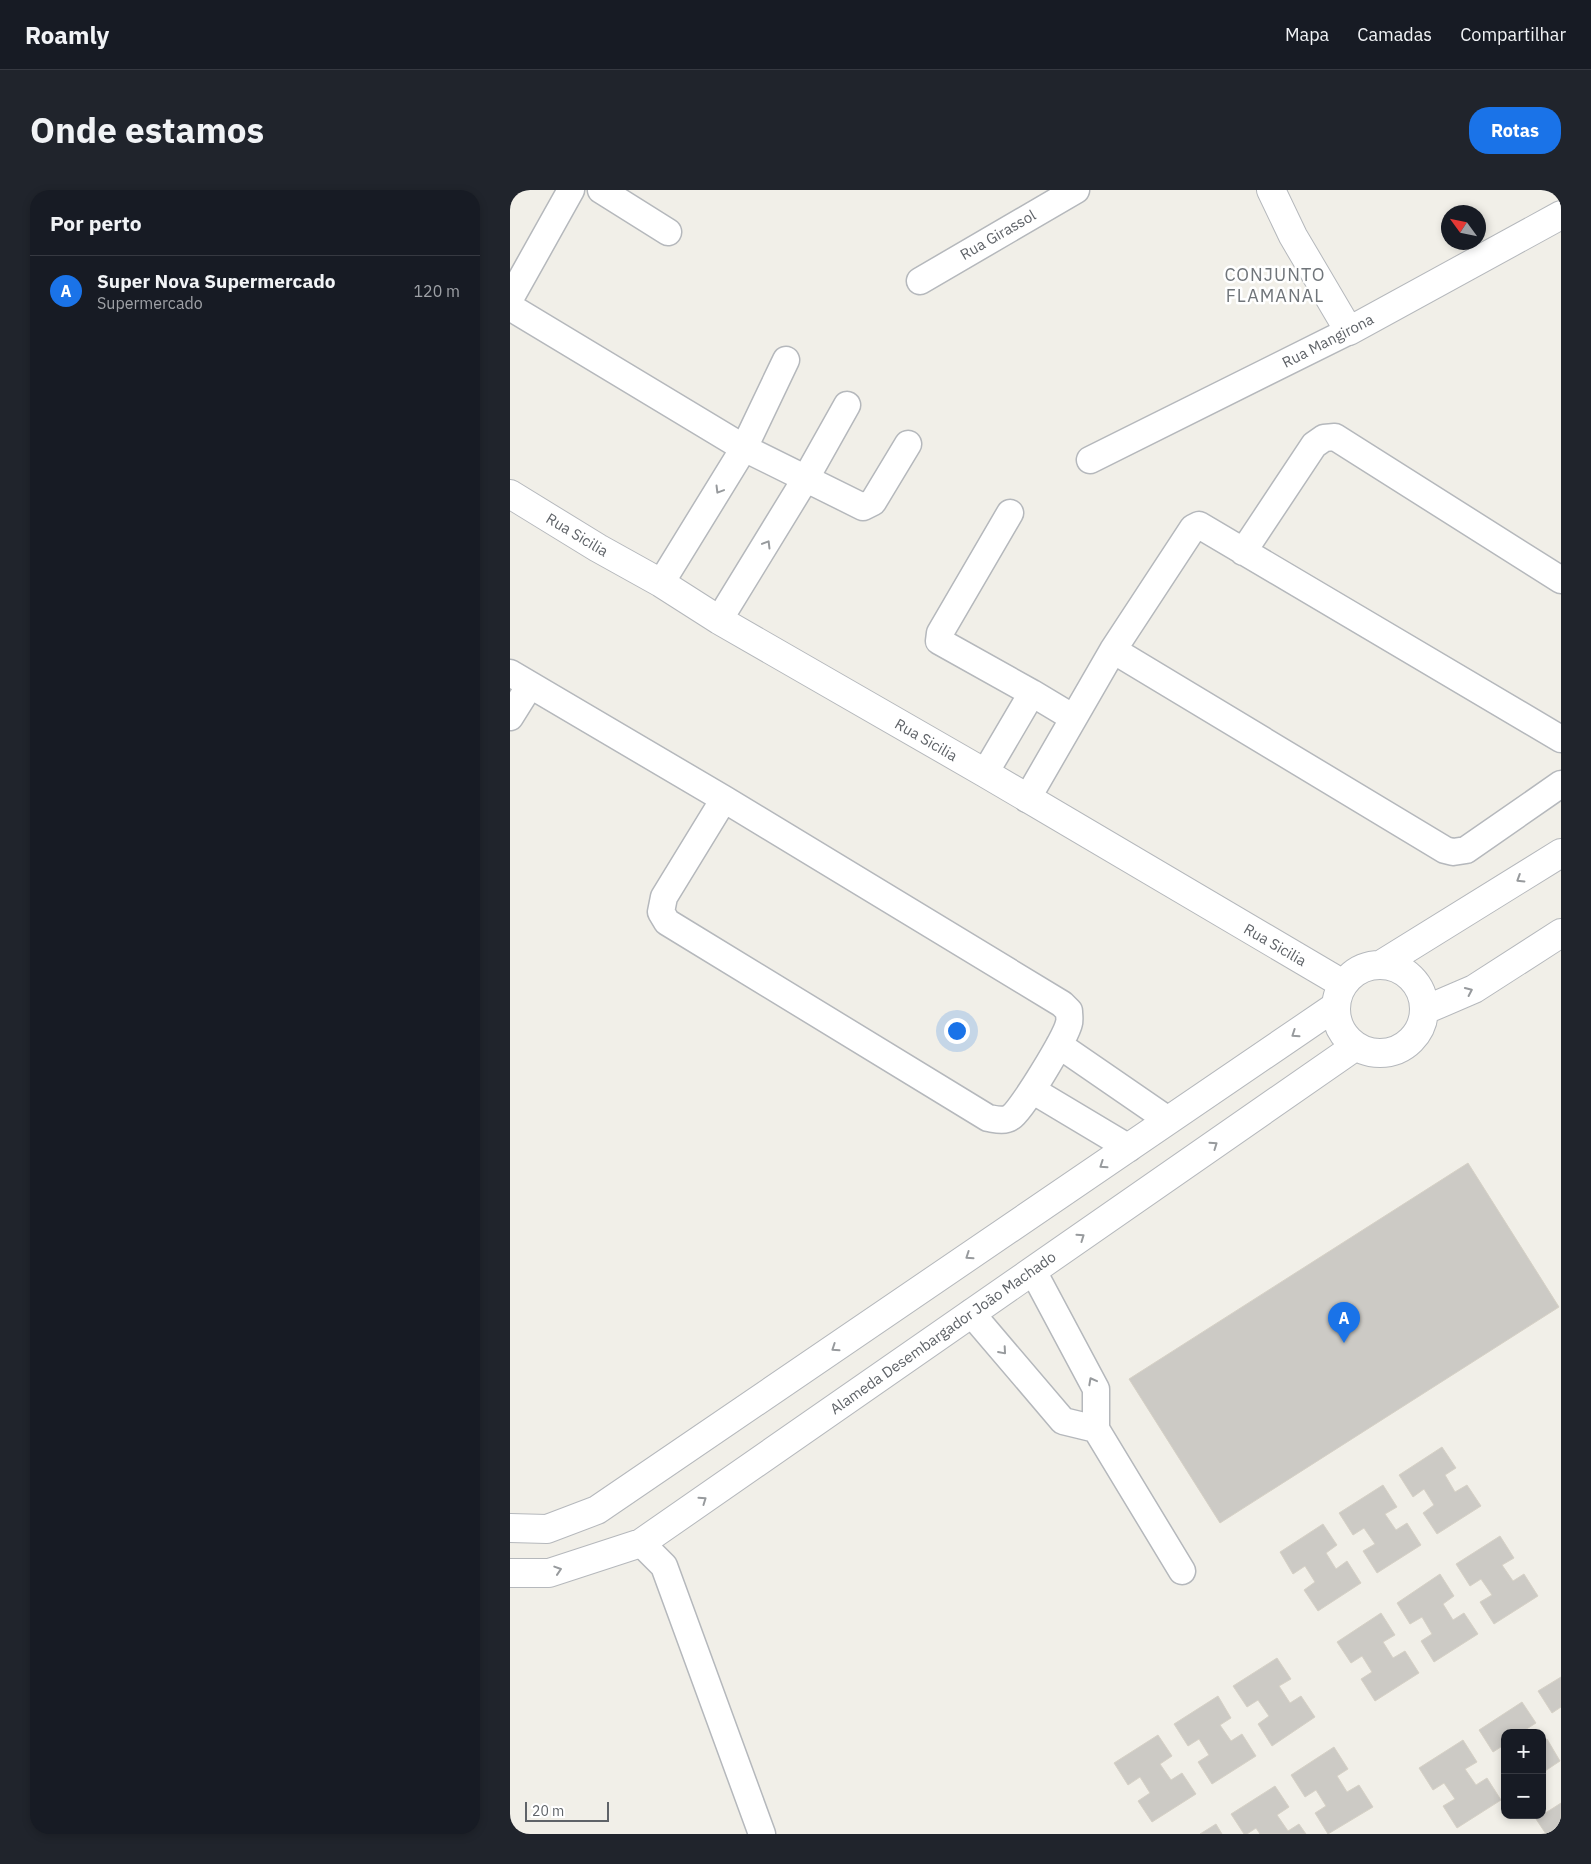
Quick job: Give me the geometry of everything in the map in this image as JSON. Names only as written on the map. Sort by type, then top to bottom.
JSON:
[{"type":"street","points":[[510,300],[571,190]]},
{"type":"street","points":[[601,190],[668,232]]},
{"type":"street","name":"Rua Girassol","points":[[920,280],[1076,190]]},
{"type":"street","points":[[1271,190],[1294,236],[1349,331]]},
{"type":"street","name":"Rua Mangirona","points":[[1090,460],[1349,331],[1561,215]]},
{"type":"street","points":[[510,307],[744,448],[863,507],[873,502],[908,444]]},
{"type":"street","points":[[661,583],[744,448],[786,360]]},
{"type":"street","points":[[719,620],[806,478],[847,405]]},
{"type":"street","points":[[1243,552],[1314,445],[1324,438],[1335,437],[1561,580]]},
{"type":"street","name":"Rua Sicilia","points":[[510,494],[598,548],[661,583],[719,620],[1027,799],[1339,995]]},
{"type":"street","points":[[1010,513],[940,633],[939,642],[1032,693],[1072,718]]},
{"type":"street","points":[[1027,799],[1072,718],[1113,650],[1193,528],[1199,525],[1561,739]]},
{"type":"street","points":[[1113,650],[1444,850],[1453,852],[1466,850],[1561,784]]},
{"type":"street","points":[[510,717],[520,679],[724,799],[1062,1004],[1069,1012],[1069,1023],[1059,1045],[1032,1090],[1011,1117],[999,1120],[988,1118],[667,922],[661,912],[664,897],[724,799]]},
{"type":"street","points":[[985,774],[1032,693]]},
{"type":"street","points":[[510,1528],[547,1529],[597,1510],[1129,1148],[1339,995],[1360,969],[1382,964],[1561,853]]},
{"type":"street","points":[[1425,1010],[1474,989],[1561,933]]},
{"type":"street","points":[[1339,995],[1340,1029],[1356,1046],[1378,1053],[1400,1048],[1417,1032],[1425,1010],[1420,988],[1404,971],[1382,964]]},
{"type":"street","points":[[1059,1045],[1168,1120]]},
{"type":"street","name":"Alameda Desembargador João Machado","points":[[510,1573],[549,1573],[641,1543],[1356,1046]]},
{"type":"street","points":[[1032,1090],[1129,1148]]},
{"type":"street","points":[[1033,1271],[1096,1389],[1096,1429],[1182,1571]]},
{"type":"street","points":[[971,1314],[1063,1421],[1096,1429]]},
{"type":"street","points":[[641,1543],[664,1566],[762,1834]]},
{"type":"building","points":[[1468,1163],[1559,1307],[1220,1523],[1129,1379]]},
{"type":"building","points":[[1442,1447],[1456,1468],[1445,1475],[1455,1492],[1467,1485],[1481,1506],[1437,1534],[1423,1513],[1434,1505],[1424,1489],[1413,1497],[1399,1475]]},
{"type":"building","points":[[1383,1485],[1397,1507],[1385,1514],[1396,1530],[1407,1523],[1421,1545],[1377,1573],[1363,1551],[1375,1544],[1364,1528],[1353,1535],[1339,1513]]},
{"type":"building","points":[[1323,1524],[1337,1545],[1326,1553],[1336,1569],[1347,1561],[1361,1583],[1318,1611],[1304,1590],[1315,1582],[1305,1566],[1293,1574],[1280,1552]]},
{"type":"building","points":[[1500,1536],[1514,1558],[1502,1565],[1513,1581],[1524,1574],[1538,1596],[1494,1624],[1480,1602],[1492,1595],[1481,1579],[1470,1586],[1456,1564]]},
{"type":"building","points":[[1440,1574],[1454,1596],[1443,1604],[1453,1620],[1464,1613],[1478,1634],[1434,1662],[1421,1641],[1432,1634],[1422,1617],[1410,1624],[1397,1603]]},
{"type":"building","points":[[1381,1613],[1395,1635],[1383,1642],[1393,1658],[1405,1651],[1419,1673],[1375,1701],[1361,1679],[1372,1672],[1362,1656],[1351,1663],[1337,1642]]},
{"type":"building","points":[[1277,1658],[1291,1679],[1279,1686],[1290,1703],[1301,1696],[1315,1717],[1272,1746],[1258,1724],[1269,1716],[1258,1700],[1247,1707],[1233,1686]]},
{"type":"building","points":[[1561,1677],[1561,1707],[1552,1713],[1538,1691]]},
{"type":"building","points":[[1218,1696],[1231,1718],[1220,1725],[1231,1741],[1242,1734],[1256,1756],[1212,1784],[1198,1762],[1209,1755],[1199,1739],[1188,1746],[1174,1724]]},
{"type":"building","points":[[1522,1702],[1536,1723],[1527,1729],[1501,1729],[1501,1747],[1493,1752],[1479,1730]]},
{"type":"building","points":[[1158,1735],[1172,1756],[1160,1764],[1171,1780],[1182,1773],[1196,1794],[1152,1822],[1138,1801],[1150,1793],[1140,1777],[1128,1785],[1114,1763]]},
{"type":"building","points":[[1463,1740],[1477,1762],[1465,1769],[1476,1785],[1487,1778],[1501,1800],[1457,1828],[1443,1806],[1455,1799],[1444,1783],[1433,1790],[1419,1768]]},
{"type":"building","points":[[1546,1740],[1560,1761],[1546,1770]]},
{"type":"building","points":[[1334,1747],[1348,1769],[1337,1776],[1347,1792],[1359,1785],[1373,1807],[1328,1834],[1315,1813],[1326,1806],[1316,1790],[1305,1797],[1291,1775]]},
{"type":"building","points":[[1275,1786],[1289,1807],[1277,1815],[1288,1831],[1299,1824],[1306,1834],[1260,1834],[1256,1828],[1244,1834],[1231,1814]]},
{"type":"building","points":[[1561,1803],[1561,1834],[1546,1834],[1536,1819],[1546,1819],[1546,1813]]},
{"type":"building","points":[[1216,1824],[1222,1834],[1200,1834]]},
{"type":"place","name":"Super Nova Supermercado","points":[[1344,1343]]},
{"type":"district","name":"CONJUNTO FLAMANAL","points":[[1275,285]]}]
